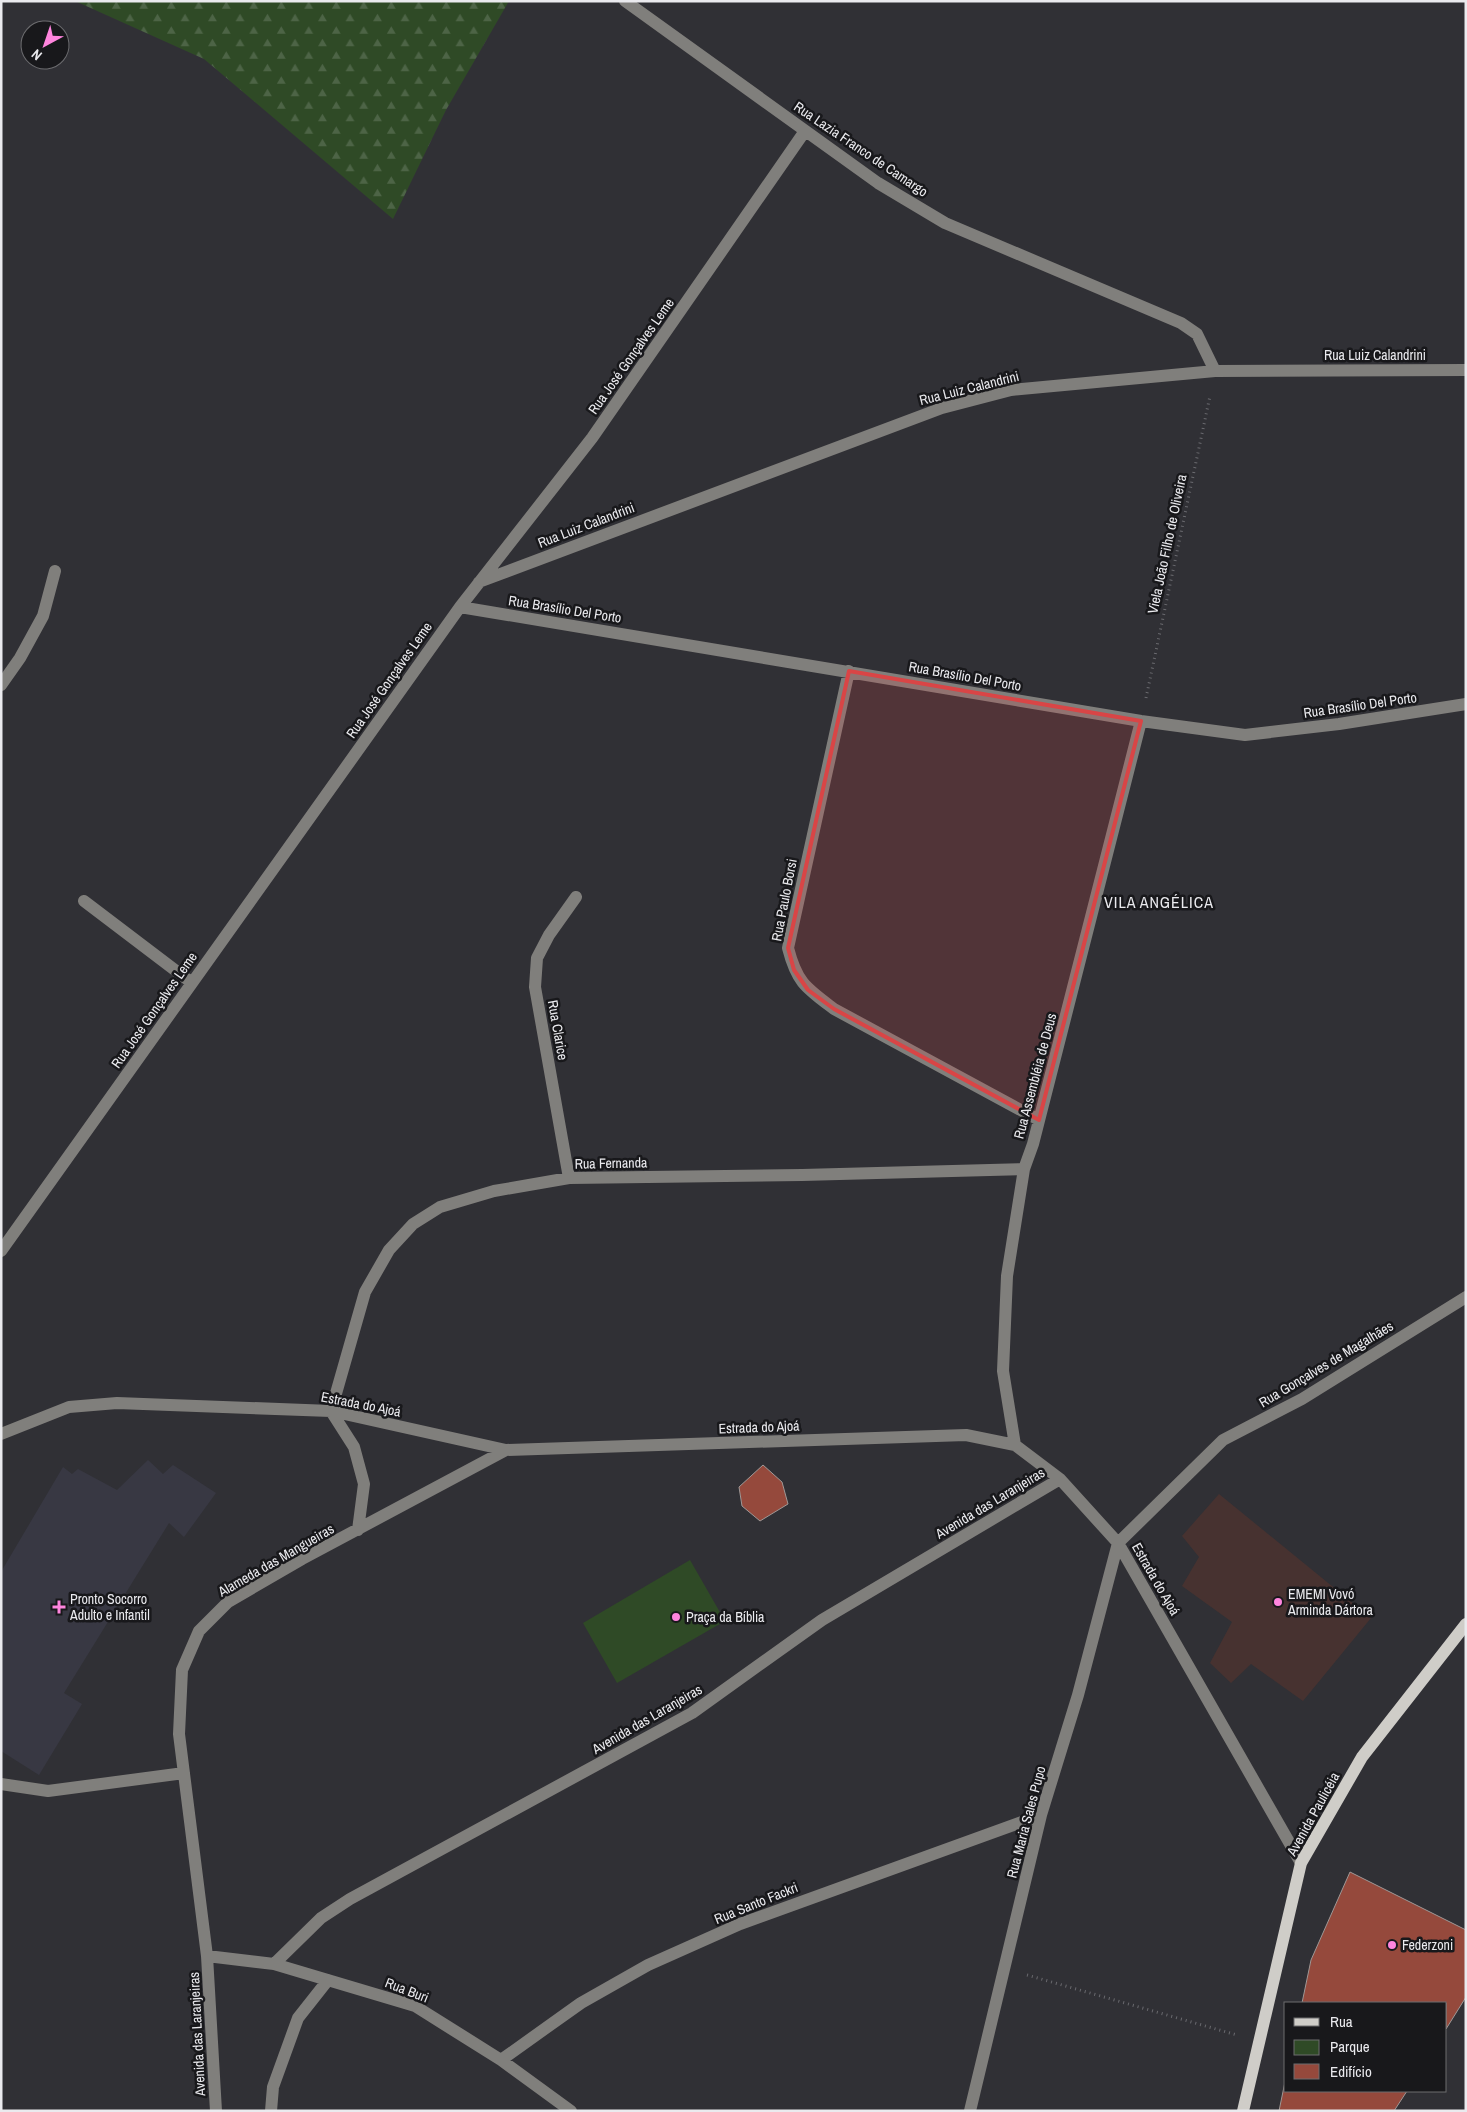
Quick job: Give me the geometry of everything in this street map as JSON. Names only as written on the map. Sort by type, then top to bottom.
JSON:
[{"type":"main road","name":"Avenida Paulicéia","points":[[1243,2111],[1301,1863],[1362,1757],[1466,1624]]},
{"type":"street","name":"Rua Lazia Franco de Camargo","points":[[625,1],[878,183],[945,223],[1181,322],[1197,334],[1215,371]]},
{"type":"street","name":"Rua José Gonçalves Leme","points":[[1,1251],[460,607],[592,438],[805,130]]},
{"type":"street","name":"Rua Luiz Calandrini","points":[[479,582],[942,408],[1011,390],[1215,371],[1466,370]]},
{"type":"street","points":[[1,685],[20,658],[43,616],[55,572]]},
{"type":"street","name":"Rua Brasílio Del Porto","points":[[460,607],[1141,721],[1245,735],[1338,724],[1466,704]]},
{"type":"street","name":"Rua Paulo Borsi","points":[[849,671],[788,948],[794,970],[808,990],[834,1009],[1039,1120]]},
{"type":"street","name":"Rua Assembléia de Deus","points":[[1015,1445],[1003,1371],[1007,1276],[1024,1169],[1039,1120],[1141,721]]},
{"type":"street","name":"Rua Clarice","points":[[569,1178],[535,987],[537,958],[548,935],[576,897]]},
{"type":"street","points":[[84,901],[192,983]]},
{"type":"street","name":"Rua Fernanda","points":[[331,1410],[365,1292],[389,1250],[413,1224],[440,1207],[494,1191],[569,1178],[802,1175],[1024,1169]]},
{"type":"street","name":"Rua Gonçalves de Magalhães","points":[[1118,1543],[1223,1440],[1302,1400],[1466,1297]]},
{"type":"street","name":"Estrada do Ajoá","points":[[1,1434],[69,1407],[117,1403],[331,1410],[506,1450],[966,1435],[1015,1445],[1060,1479],[1118,1543],[1301,1863]]},
{"type":"street","points":[[331,1410],[354,1447],[364,1484],[358,1530]]},
{"type":"street","name":"Alameda das Mangueiras","points":[[207,1956],[179,1734],[182,1670],[199,1630],[228,1602],[302,1559],[506,1450]]},
{"type":"street","name":"Avenida das Laranjeiras","points":[[274,1964],[321,1918],[350,1899],[692,1713],[822,1620],[1060,1479]]},
{"type":"street","name":"Rua Maria Sales Pupo","points":[[970,2111],[1041,1815],[1078,1695],[1118,1543]]},
{"type":"street","points":[[1,1784],[48,1790],[184,1773]]},
{"type":"street","name":"Rua Santo Fackri","points":[[502,2060],[581,2003],[648,1965],[749,1920],[1041,1815]]},
{"type":"street","name":"Avenida das Laranjeiras","points":[[207,1956],[216,2111]]},
{"type":"street","name":"Rua Buri","points":[[207,1956],[274,1964],[415,2006],[502,2060],[571,2111]]},
{"type":"street","points":[[271,2111],[274,2087],[298,2018],[328,1980]]},
{"type":"path","name":"Viela João Filho de Oliveira","points":[[1141,721],[1215,371]]},
{"type":"path","points":[[1003,1969],[1259,2042]]},
{"type":"highlighted area","points":[[849,671],[1141,721],[1039,1120],[834,1009],[808,990],[794,970],[788,948]]},
{"type":"shaded area","name":"Pronto Socorro Adulto e Infantil","points":[[148,1460],[163,1474],[173,1465],[216,1493],[184,1537],[169,1523],[64,1693],[82,1704],[39,1775],[1,1751],[1,1572],[63,1467],[72,1474],[78,1469],[117,1490]]},
{"type":"shaded area","name":"EMEMI Vovó Arminda Dártora","points":[[1219,1494],[1371,1618],[1303,1701],[1251,1664],[1231,1683],[1210,1663],[1232,1622],[1182,1586],[1199,1557],[1182,1536]]},
{"type":"green space","points":[[75,1],[509,1],[446,110],[393,219],[204,59]]},
{"type":"green space","points":[[690,1560],[725,1621],[617,1683],[583,1623]]},
{"type":"building","points":[[763,1465],[782,1482],[788,1504],[760,1521],[742,1506],[739,1487]]},
{"type":"building","name":"Federzoni","points":[[1350,1872],[1466,1930],[1466,1997],[1447,2027],[1447,2002],[1302,2002],[1311,1960]]},
{"type":"building","points":[[1284,2087],[1284,2092],[1406,2092],[1394,2111],[1279,2111]]},
{"type":"place","name":"EMEMI Vovó Arminda Dártora","points":[[1278,1602]]},
{"type":"place","name":"Pronto Socorro Adulto e Infantil","points":[[59,1607]]},
{"type":"place","name":"Praça da Bíblia","points":[[676,1617]]},
{"type":"place","name":"Federzoni","points":[[1392,1945]]},
{"type":"district","name":"VILA ANGÉLICA","points":[[1159,902]]}]
